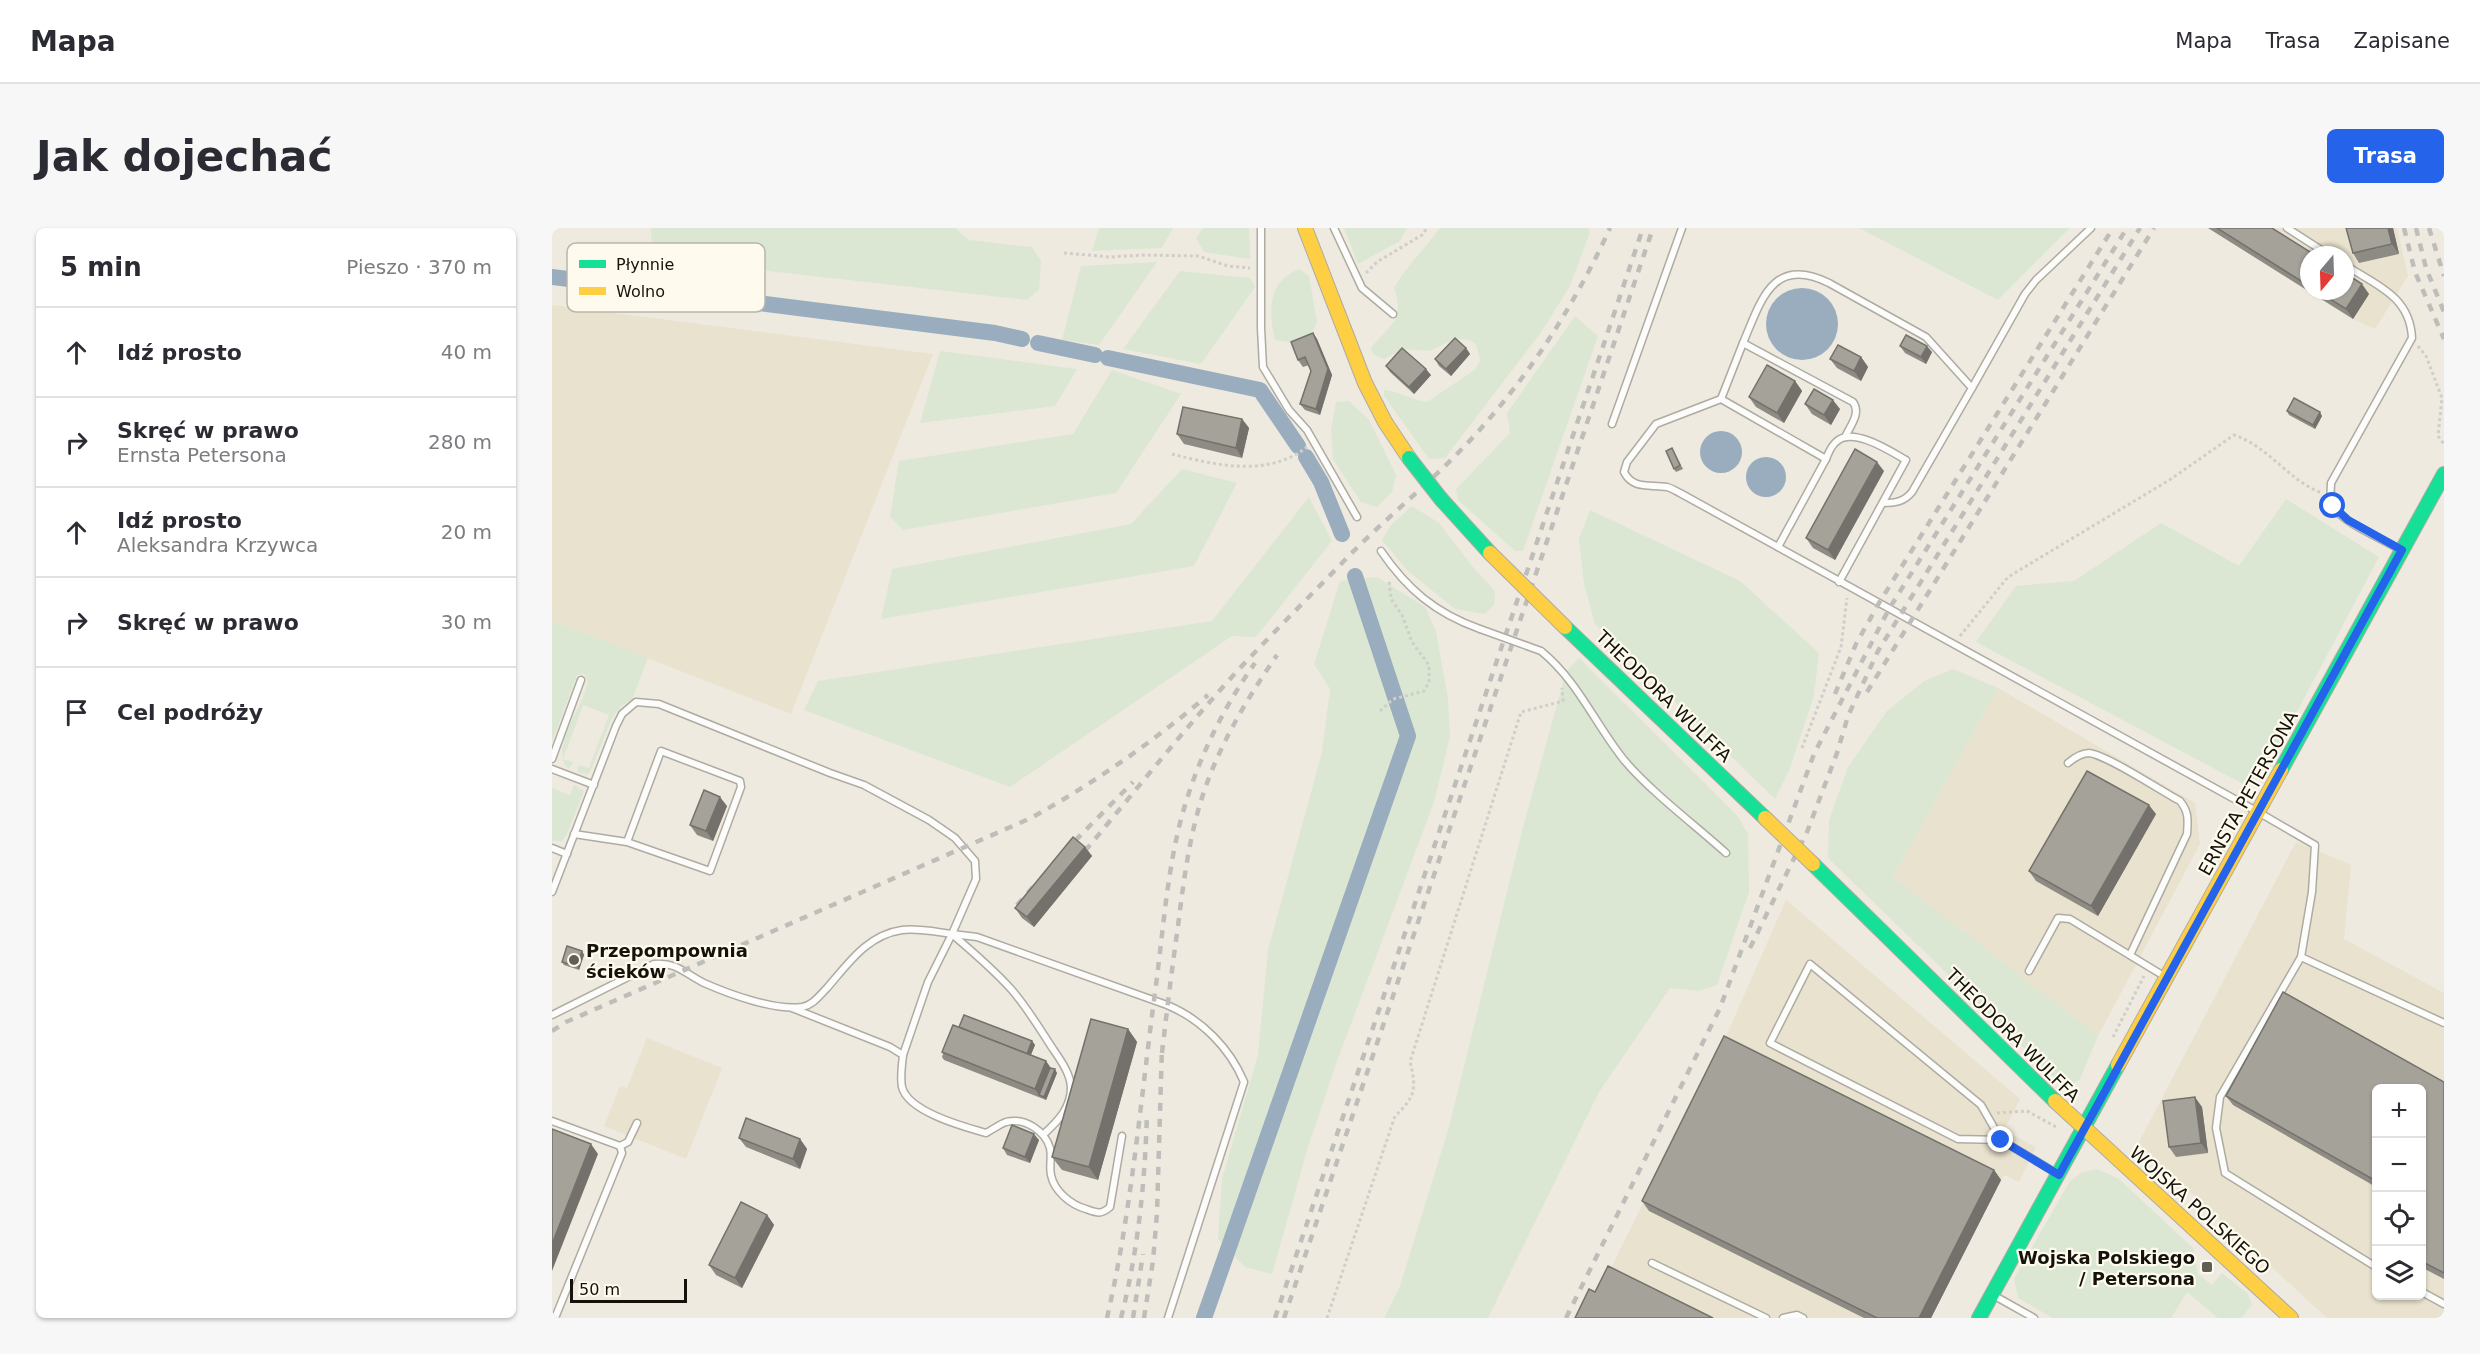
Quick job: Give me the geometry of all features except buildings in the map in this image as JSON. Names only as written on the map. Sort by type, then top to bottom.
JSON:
[{"type":"street","name":"THEODORA WULFFA","points":[[1305,228],[1365,383],[1385,422],[1409,459],[1441,499],[1490,553],[1565,627],[1813,864],[2084,1130]]},
{"type":"street","name":"ERNSTA PETERSONA","points":[[1979,1318],[2444,474]]},
{"type":"street","name":"WOJSKA POLSKIEGO","points":[[2084,1130],[2158,1194],[2291,1318]]},
{"type":"lane","points":[[1262,228],[1263,367],[1290,410],[1307,430],[1358,517]]},
{"type":"lane","points":[[1334,228],[1362,288],[1393,314]]},
{"type":"lane","points":[[1612,424],[1682,228]]},
{"type":"lane","points":[[1883,503],[1894,503],[1906,499],[1912,492],[2025,294],[2036,280],[2091,228]]},
{"type":"lane","points":[[2287,228],[2315,246]]},
{"type":"lane","points":[[2354,271],[2398,299],[2411,325],[2412,338],[2331,483],[2330,496],[2333,506],[2348,520],[2402,550]]},
{"type":"lane","points":[[1972,388],[1934,343],[1926,337],[1813,275],[1783,278],[1765,292],[1720,399],[1656,424],[1626,462],[1624,472],[1627,479],[1639,486],[1667,488],[1680,493],[2315,845],[2312,892],[2301,957],[2220,1097],[2216,1128],[2226,1173],[2372,1264]]},
{"type":"lane","points":[[1743,343],[1853,402],[1857,410],[1845,437],[1836,442],[1778,547]]},
{"type":"lane","points":[[1720,399],[1826,459]]},
{"type":"lane","points":[[1839,582],[1906,460],[1872,441],[1845,437]]},
{"type":"lane","points":[[1381,551],[1406,584],[1439,610],[1479,629],[1541,651],[1562,670],[1624,760],[1726,853]]},
{"type":"lane","points":[[552,759],[581,680]]},
{"type":"lane","points":[[552,892],[622,714],[636,702],[658,704],[830,773],[864,784],[955,838],[975,861],[976,879],[928,982],[903,1055],[902,1089],[908,1099],[926,1112],[986,1133],[1007,1122],[1023,1123],[1035,1127],[1044,1134],[1050,1148],[1051,1176],[1060,1192],[1075,1206],[1098,1214],[1104,1213],[1110,1207],[1122,1136]]},
{"type":"lane","points":[[574,834],[627,842],[710,871],[741,787],[740,782],[661,751],[627,842]]},
{"type":"lane","points":[[2068,763],[2076,756],[2087,753],[2102,758],[2180,801],[2186,809],[2187,834],[2130,955]]},
{"type":"lane","points":[[552,769],[594,785]]},
{"type":"lane","points":[[552,848],[567,854]]},
{"type":"lane","points":[[2029,971],[2058,918],[2070,919],[2167,978]]},
{"type":"lane","points":[[791,1008],[806,1006],[816,1000],[854,956],[869,943],[901,930],[977,937],[1181,1011],[1209,1032],[1239,1070],[1244,1082],[1168,1318]]},
{"type":"lane","points":[[952,934],[983,960],[1011,990],[1035,1021],[1067,1074],[1071,1087],[1066,1108],[1062,1117],[1044,1134]]},
{"type":"lane","points":[[2301,957],[2444,1023]]},
{"type":"lane","points":[[552,1015],[654,964],[669,963],[705,983],[734,995],[791,1008],[890,1047],[903,1055]]},
{"type":"lane","points":[[2001,1140],[1982,1105],[1810,964],[1770,1043],[1958,1138],[2001,1140],[2059,1175]]},
{"type":"lane","points":[[552,1121],[620,1146],[628,1142],[637,1123]]},
{"type":"lane","points":[[555,1318],[622,1152],[620,1146]]},
{"type":"lane","points":[[1652,1263],[1766,1318]]},
{"type":"lane","points":[[1992,1295],[2034,1318]]},
{"type":"lane","points":[[2426,1295],[2444,1304]]},
{"type":"lane","points":[[1783,1318],[1797,1315],[1803,1318]]},
{"type":"path","points":[[1358,280],[1377,262],[1422,235],[1427,228]]},
{"type":"path","points":[[1064,253],[1110,257],[1198,256],[1228,266],[1261,269]]},
{"type":"path","points":[[2412,338],[2426,356],[2442,398],[2438,436],[2444,444]]},
{"type":"path","points":[[1953,645],[2008,577],[2170,479],[2234,435],[2243,438],[2305,486],[2330,496]]},
{"type":"path","points":[[1172,454],[1217,465],[1244,467],[1287,458],[1301,452],[1313,442]]},
{"type":"path","points":[[1380,711],[1393,699],[1424,691],[1430,682],[1429,665],[1412,642],[1402,615],[1391,598],[1389,580],[1392,566]]},
{"type":"path","points":[[1802,748],[1841,647],[1848,587]]},
{"type":"path","points":[[1327,1318],[1395,1116],[1410,1102],[1415,1079],[1410,1062],[1521,712],[1563,701],[1562,670]]},
{"type":"path","points":[[1987,1113],[2027,1111],[2054,1127],[2084,1130]]},
{"type":"shaded area","points":[[2208,228],[2397,228],[2408,276],[2375,329],[2353,319],[2323,300],[2354,300],[2354,246],[2300,246],[2300,286]]},
{"type":"shaded area","points":[[552,305],[567,307],[567,312],[606,312],[933,354],[791,714],[552,621]]},
{"type":"shaded area","points":[[1998,688],[2195,803],[2200,844],[2098,1036],[1893,877]]},
{"type":"shaded area","points":[[2296,842],[2351,865],[2344,939],[2444,993],[2444,1318],[2327,1318],[2138,1144]]},
{"type":"shaded area","points":[[1786,900],[2020,1099],[2004,1130],[2036,1147],[2019,1182],[2005,1175],[2001,1180],[1931,1318],[1586,1318],[1724,1041]]},
{"type":"shaded area","points":[[647,1038],[722,1068],[686,1159],[604,1126],[620,1086],[627,1088]]},
{"type":"green space","points":[[651,228],[955,228],[969,240],[1032,247],[1041,261],[1039,290],[1027,300],[765,271],[765,243],[652,243]]},
{"type":"green space","points":[[1099,228],[1173,228],[1162,248],[1092,251]]},
{"type":"green space","points":[[1203,228],[1249,228],[1250,259],[1204,252],[1196,238]]},
{"type":"green space","points":[[1344,228],[1407,228],[1400,241],[1358,264]]},
{"type":"green space","points":[[1440,228],[1588,228],[1590,232],[1570,286],[1542,331],[1445,458],[1429,459],[1384,396],[1384,390],[1427,402],[1476,369],[1480,360],[1476,344],[1469,340],[1455,339],[1430,351],[1404,349],[1384,359],[1374,355],[1371,348],[1394,322],[1397,315],[1394,288]]},
{"type":"green space","points":[[1859,228],[2070,228],[1998,300]]},
{"type":"green space","points":[[1157,262],[1099,345],[1062,340],[1081,266]]},
{"type":"green space","points":[[1300,269],[1309,276],[1317,322],[1312,333],[1290,342],[1275,340],[1271,308],[1276,289],[1289,274]]},
{"type":"green space","points":[[1180,271],[1250,278],[1255,287],[1201,364],[1123,349]]},
{"type":"green space","points":[[1575,316],[1598,336],[1523,551],[1515,551],[1458,500],[1456,489],[1510,433],[1507,413]]},
{"type":"green space","points":[[940,351],[1077,369],[1055,406],[920,423]]},
{"type":"green space","points":[[1112,370],[1181,394],[1116,493],[903,530],[890,517],[899,461],[1073,434]]},
{"type":"green space","points":[[1349,401],[1369,420],[1396,475],[1392,492],[1377,507],[1361,502],[1333,459],[1331,430],[1336,402]]},
{"type":"green space","points":[[1182,469],[1237,483],[1194,566],[881,619],[892,569],[1131,524]]},
{"type":"green space","points":[[1309,497],[1332,541],[1256,637],[1232,636],[1010,787],[804,710],[818,681],[1212,621]]},
{"type":"green space","points":[[2286,499],[2379,557],[2273,757],[2245,785],[1976,642],[2016,586],[2074,581],[2161,523],[2239,566]]},
{"type":"green space","points":[[1412,506],[1439,523],[1472,566],[1495,591],[1494,605],[1485,614],[1455,609],[1407,570],[1382,540],[1391,525]]},
{"type":"green space","points":[[1590,510],[1740,581],[1819,653],[1814,696],[1789,771],[1775,799],[1595,624],[1584,584],[1579,539]]},
{"type":"green space","points":[[1377,577],[1425,607],[1436,631],[1448,699],[1450,737],[1434,802],[1336,1064],[1308,1147],[1272,1274],[1245,1267],[1218,1239],[1222,1179],[1258,1055],[1268,950],[1322,752],[1330,689],[1314,664],[1340,581]]},
{"type":"green space","points":[[552,621],[648,658],[632,700],[621,706],[612,718],[590,772],[587,774],[579,773],[577,770],[579,765],[589,768],[609,715],[583,705],[563,759],[565,738],[588,681],[584,674],[577,675],[552,742]]},
{"type":"green space","points":[[1579,658],[1736,814],[1748,834],[1749,892],[1717,985],[1699,991],[1670,988],[1599,1092],[1488,1318],[1384,1318],[1400,1286],[1449,1127],[1522,831],[1566,672]]},
{"type":"green space","points":[[1953,669],[1998,688],[1893,877],[2098,1036],[2080,1079],[2066,1089],[1828,858],[1829,820],[1848,767],[1887,711],[1924,681]]},
{"type":"green space","points":[[563,759],[573,762],[569,769],[564,763]]},
{"type":"green space","points":[[574,785],[584,791],[566,836],[562,841],[552,841],[552,788],[570,795]]},
{"type":"green space","points":[[2097,1169],[2119,1179],[2193,1248],[2198,1274],[2212,1285],[2222,1273],[2248,1294],[2252,1305],[2241,1318],[2218,1318],[2187,1292],[2171,1318],[2053,1318],[2018,1298],[2014,1279],[2070,1181],[2083,1172]]},
{"type":"water","points":[[1802,288],[1822,294],[1832,304],[1838,324],[1832,344],[1822,354],[1802,360],[1782,354],[1772,344],[1766,324],[1772,304],[1782,294]]},
{"type":"water","points":[[1721,431],[1729,432],[1736,437],[1741,444],[1741,460],[1736,467],[1729,472],[1721,473],[1713,472],[1706,467],[1701,460],[1700,452],[1701,444],[1706,437],[1713,432]]},
{"type":"water","points":[[1766,457],[1774,458],[1780,463],[1785,469],[1785,485],[1780,491],[1774,496],[1766,497],[1758,496],[1752,491],[1747,485],[1746,477],[1747,469],[1752,463],[1758,458]]},
{"type":"waterway","points":[[552,277],[567,279]]},
{"type":"waterway","points":[[765,304],[995,333],[1022,339]]},
{"type":"waterway","points":[[1038,343],[1095,355]]},
{"type":"waterway","points":[[1108,358],[1260,390],[1298,446]]},
{"type":"waterway","points":[[1306,457],[1321,482],[1342,534]]},
{"type":"waterway","points":[[1204,1318],[1408,736],[1355,576]]},
{"type":"railway","points":[[1085,851],[1240,668],[1354,550],[1453,458],[1500,406],[1561,321],[1610,228]]},
{"type":"railway","points":[[1275,1318],[1643,228]]},
{"type":"railway","points":[[1284,1318],[1653,228]]},
{"type":"railway","points":[[1835,694],[1856,644],[1879,603],[2113,228]]},
{"type":"railway","points":[[1566,1318],[1720,1008],[1814,754],[1889,609],[2127,228]]},
{"type":"railway","points":[[1750,948],[1807,832],[1837,753],[1848,716],[1878,651],[2140,228]]},
{"type":"railway","points":[[1867,692],[2154,228]]},
{"type":"railway","points":[[2404,228],[2415,272],[2444,339]]},
{"type":"railway","points":[[2416,228],[2426,268],[2444,312]]},
{"type":"railway","points":[[2429,228],[2444,276]]},
{"type":"railway","points":[[1162,1053],[1185,872],[1201,800],[1229,733],[1277,655]]},
{"type":"railway","points":[[1107,1318],[1130,1194],[1166,903],[1180,823],[1193,780],[1210,739],[1231,700],[1255,663]]},
{"type":"railway","points":[[552,1031],[566,1022],[1031,818],[1078,791],[1122,761],[1208,695]]},
{"type":"railway","points":[[1064,852],[1133,782]]},
{"type":"railway","points":[[1017,905],[1034,886]]},
{"type":"railway","points":[[1144,1318],[1153,1261],[1157,1213],[1162,1046]]},
{"type":"railway","points":[[1121,1318],[1140,1217],[1147,1113]]},
{"type":"railway","points":[[1133,1318],[1143,1254]]},
{"type":"traffic: fast","points":[[1409,458],[1441,499]]},
{"type":"traffic: fast","points":[[2281,770],[2444,474]]},
{"type":"traffic: fast","points":[[1441,499],[1490,553]]},
{"type":"traffic: fast","points":[[1565,627],[1765,818]]},
{"type":"traffic: fast","points":[[1813,864],[2055,1101]]},
{"type":"traffic: fast","points":[[1979,1318],[2118,1065]]},
{"type":"traffic: slow","points":[[1305,228],[1365,383],[1385,422],[1409,458]]},
{"type":"traffic: slow","points":[[1490,553],[1565,627]]},
{"type":"traffic: slow","points":[[2118,1065],[2281,770]]},
{"type":"traffic: slow","points":[[1765,818],[1813,864]]},
{"type":"traffic: slow","points":[[2055,1101],[2291,1318]]},
{"type":"place","name":"Przepompownia ścieków","points":[[574,960]]},
{"type":"place","name":"Wojska Polskiego / Petersona","points":[[2207,1267]]},
{"type":"route","points":[[2001,1140],[2059,1175],[2402,550],[2348,520],[2333,506]]}]
